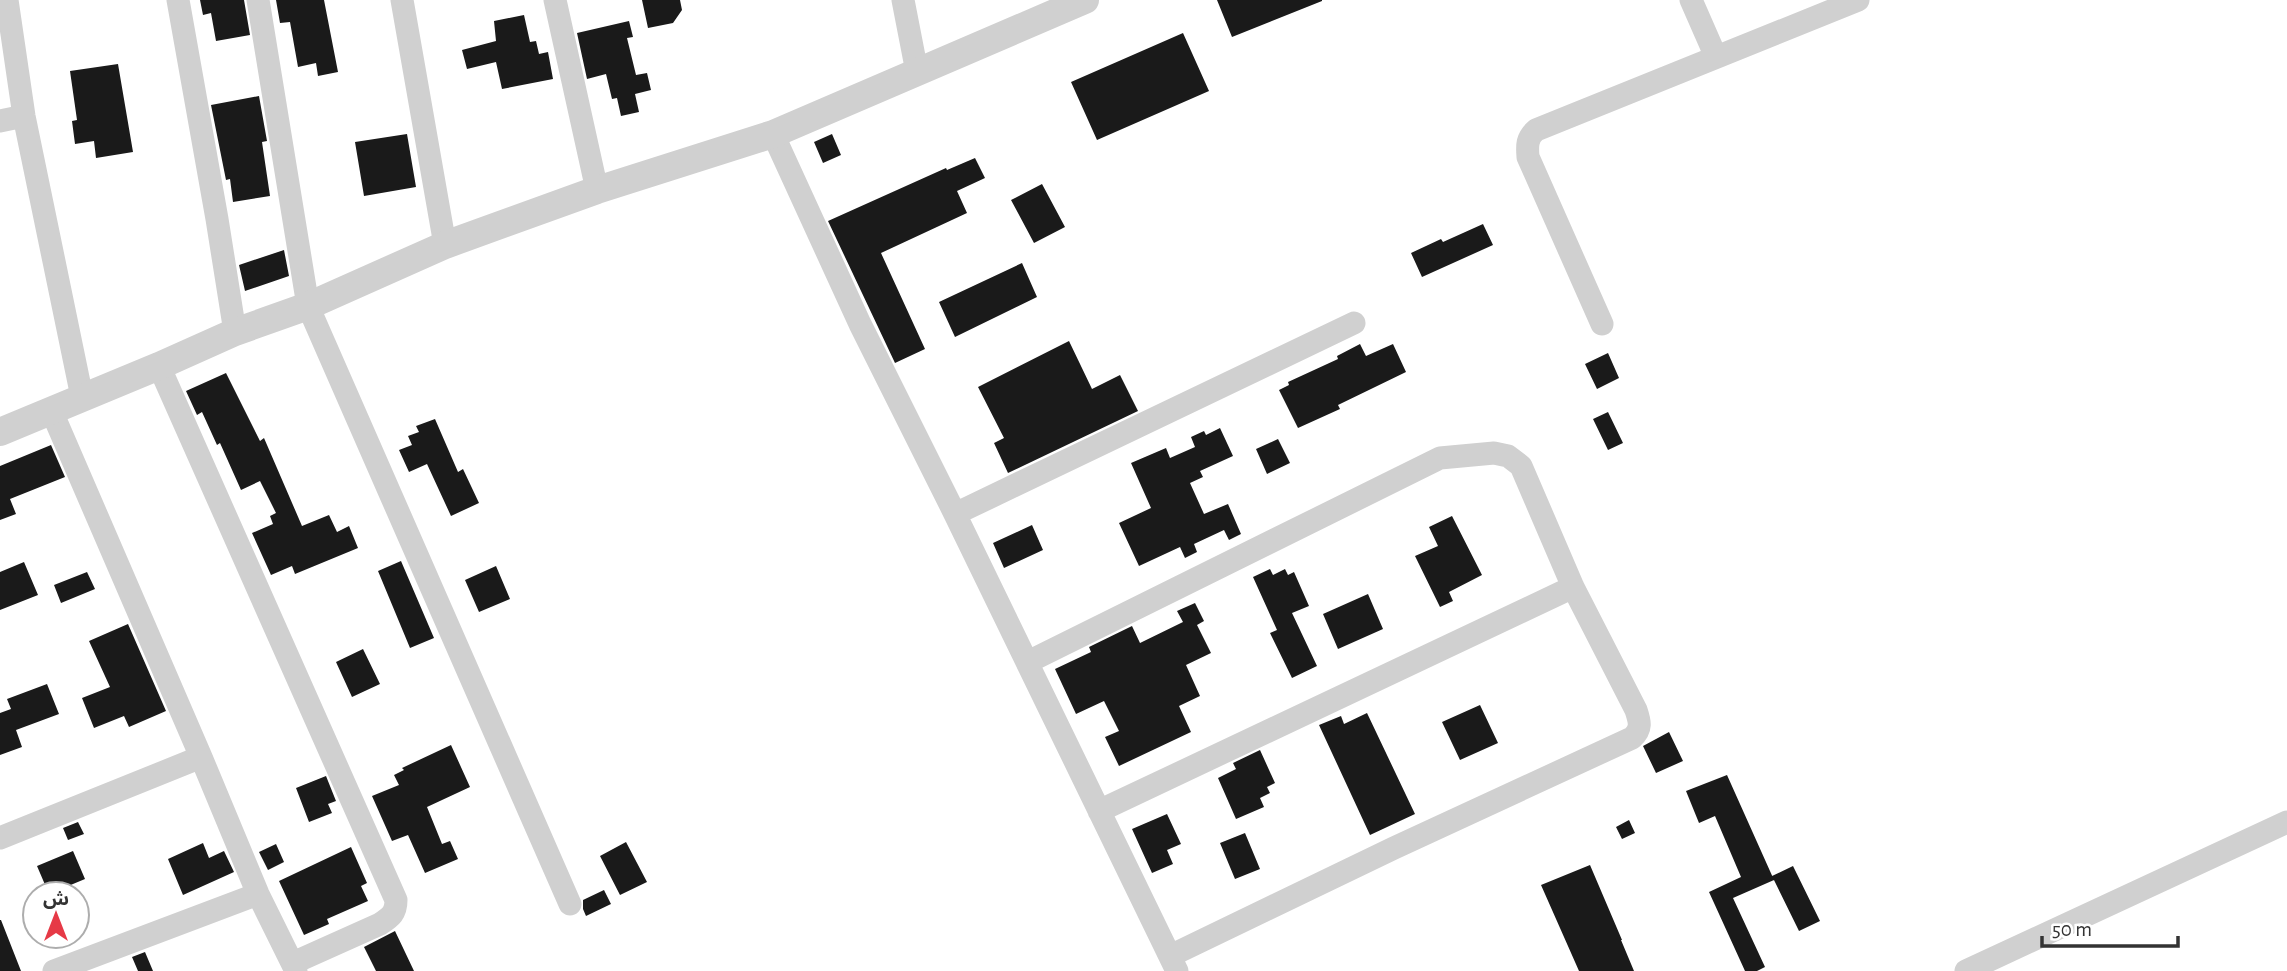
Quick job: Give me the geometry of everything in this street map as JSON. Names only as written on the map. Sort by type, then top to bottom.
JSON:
[{"type":"street","points":[[7,0],[24,117],[82,397]]},
{"type":"street","points":[[178,0],[235,332]]},
{"type":"street","points":[[258,0],[308,306],[570,904]]},
{"type":"street","points":[[402,0],[445,245]]},
{"type":"street","points":[[555,0],[597,190]]},
{"type":"street","points":[[903,0],[917,72]]},
{"type":"street","points":[[0,432],[235,332],[308,306],[445,245],[597,190],[773,134],[1085,0]]},
{"type":"street","points":[[1691,0],[1716,57]]},
{"type":"street","points":[[1602,324],[1531,164],[1527,145],[1530,136],[1536,130],[1858,0]]},
{"type":"street","points":[[0,121],[24,117]]},
{"type":"street","points":[[773,134],[859,324],[956,514],[1174,964],[1394,848],[1632,738],[1640,728],[1636,710],[1573,587],[1521,466],[1508,456],[1494,453],[1440,458],[1028,662]]},
{"type":"street","points":[[956,514],[1354,323]]},
{"type":"street","points":[[52,412],[258,894],[294,967],[380,924],[392,916],[396,909],[396,900],[159,366]]},
{"type":"street","points":[[1099,811],[1573,587]]},
{"type":"street","points":[[0,838],[201,757]]},
{"type":"street","points":[[1966,971],[2287,822]]},
{"type":"street","points":[[54,971],[258,894]]},
{"type":"building","points":[[200,0],[244,0],[250,35],[216,41],[211,13],[203,15]]},
{"type":"building","points":[[276,0],[324,0],[338,72],[318,76],[316,63],[298,67],[290,22],[280,23]]},
{"type":"building","points":[[642,0],[680,0],[682,10],[673,23],[648,28]]},
{"type":"building","points":[[1217,0],[1322,0],[1322,1],[1232,37]]},
{"type":"building","points":[[524,15],[530,42],[536,41],[539,54],[548,52],[553,79],[502,89],[496,62],[467,69],[462,50],[496,41],[494,21]]},
{"type":"building","points":[[629,21],[633,37],[627,38],[636,75],[647,73],[651,90],[635,94],[639,112],[621,116],[617,98],[612,99],[606,74],[587,79],[577,33]]},
{"type":"building","points":[[1183,33],[1209,91],[1097,140],[1071,82]]},
{"type":"building","points":[[118,64],[133,152],[96,158],[94,141],[75,144],[72,121],[77,120],[70,71]]},
{"type":"building","points":[[259,96],[267,141],[262,142],[270,196],[233,202],[230,179],[226,180],[211,105]]},
{"type":"building","points":[[407,134],[416,187],[364,196],[355,142]]},
{"type":"building","points":[[832,134],[841,155],[823,163],[814,142]]},
{"type":"building","points":[[975,158],[985,178],[957,191],[967,213],[881,253],[925,349],[895,363],[828,221],[946,168],[947,170]]},
{"type":"building","points":[[1042,184],[1065,227],[1034,243],[1011,200]]},
{"type":"building","points":[[1483,224],[1493,245],[1422,277],[1411,253]]},
{"type":"building","points":[[284,250],[289,276],[245,291],[239,265]]},
{"type":"building","points":[[1022,263],[1037,297],[955,337],[939,302]]},
{"type":"building","points":[[1069,341],[1092,389],[1120,375],[1138,411],[1008,473],[994,443],[1004,438],[978,387]]},
{"type":"building","points":[[1360,344],[1366,356],[1393,344],[1406,372],[1338,405],[1340,409],[1298,428],[1279,390],[1289,385],[1288,382],[1338,359],[1337,356]]},
{"type":"building","points":[[1608,353],[1619,378],[1597,389],[1585,364]]},
{"type":"building","points":[[226,373],[260,441],[264,438],[302,526],[329,515],[337,532],[349,526],[358,548],[295,574],[292,566],[271,575],[252,533],[273,524],[270,516],[276,513],[260,481],[241,490],[220,443],[217,445],[202,412],[197,415],[186,391]]},
{"type":"building","points":[[1608,412],[1623,443],[1608,450],[1593,419]]},
{"type":"building","points":[[435,419],[458,472],[463,469],[479,503],[451,516],[427,464],[409,472],[399,450],[412,445],[408,436],[419,432],[416,426]]},
{"type":"building","points":[[1220,428],[1233,456],[1200,471],[1203,477],[1190,483],[1204,514],[1228,504],[1241,534],[1229,540],[1224,530],[1194,544],[1197,552],[1185,558],[1180,547],[1139,566],[1119,523],[1151,508],[1131,463],[1166,448],[1170,458],[1195,447],[1191,437],[1204,431],[1206,435]]},
{"type":"building","points":[[1278,439],[1290,463],[1267,474],[1256,449]]},
{"type":"building","points":[[51,445],[65,477],[10,499],[16,514],[0,520],[0,466]]},
{"type":"building","points":[[1452,516],[1482,575],[1449,592],[1453,601],[1440,607],[1415,556],[1438,546],[1429,527]]},
{"type":"building","points":[[1032,525],[1043,550],[1004,568],[993,543]]},
{"type":"building","points":[[401,561],[434,638],[410,648],[378,571]]},
{"type":"building","points":[[24,562],[38,595],[0,610],[0,572]]},
{"type":"building","points":[[496,566],[510,599],[479,612],[465,580]]},
{"type":"building","points":[[1270,569],[1273,575],[1285,569],[1288,575],[1294,572],[1309,606],[1292,613],[1317,666],[1292,678],[1270,633],[1277,630],[1253,577]]},
{"type":"building","points":[[87,572],[95,589],[61,603],[54,585]]},
{"type":"building","points":[[1368,594],[1383,629],[1338,649],[1323,614]]},
{"type":"building","points":[[1195,603],[1204,621],[1197,625],[1211,653],[1186,665],[1200,696],[1179,706],[1191,732],[1119,766],[1105,737],[1119,731],[1104,701],[1076,714],[1055,669],[1091,652],[1089,647],[1132,626],[1140,643],[1183,622],[1177,611]]},
{"type":"building","points":[[128,624],[166,711],[129,727],[124,716],[94,728],[82,698],[110,687],[89,641]]},
{"type":"building","points":[[363,649],[380,684],[352,697],[336,662]]},
{"type":"building","points":[[47,684],[59,714],[16,730],[22,747],[0,755],[0,713],[11,709],[7,699]]},
{"type":"building","points":[[1480,705],[1498,743],[1460,760],[1442,722]]},
{"type":"building","points":[[1367,713],[1415,814],[1370,835],[1319,725],[1341,716],[1344,724]]},
{"type":"building","points":[[1669,732],[1683,761],[1656,773],[1643,746]]},
{"type":"building","points":[[451,745],[470,787],[427,807],[442,844],[450,841],[458,859],[425,873],[408,835],[392,841],[372,796],[399,785],[394,775],[404,770],[402,768]]},
{"type":"building","points":[[1260,750],[1275,783],[1267,787],[1270,793],[1260,798],[1264,807],[1236,819],[1218,778],[1236,769],[1233,763]]},
{"type":"building","points":[[1727,775],[1774,880],[1733,898],[1765,967],[1757,971],[1745,971],[1709,892],[1741,877],[1715,816],[1699,823],[1686,791]]},
{"type":"building","points":[[326,776],[336,801],[328,804],[332,813],[309,822],[296,788]]},
{"type":"building","points":[[1167,814],[1181,844],[1167,850],[1173,864],[1152,873],[1132,829]]},
{"type":"building","points":[[1629,820],[1635,833],[1622,839],[1616,827]]},
{"type":"building","points":[[78,822],[84,834],[68,840],[63,828]]},
{"type":"building","points":[[1245,833],[1260,869],[1235,879],[1220,843]]},
{"type":"building","points":[[626,842],[647,882],[620,895],[600,856]]},
{"type":"building","points":[[203,843],[209,858],[224,851],[234,872],[183,895],[168,859]]},
{"type":"building","points":[[276,844],[284,862],[268,870],[259,852]]},
{"type":"building","points":[[351,847],[367,883],[361,886],[368,901],[327,919],[329,924],[304,935],[279,881]]},
{"type":"building","points":[[73,851],[85,879],[43,880],[37,866]]},
{"type":"building","points":[[1590,865],[1634,971],[1579,971],[1541,885]]},
{"type":"building","points":[[1793,866],[1820,921],[1799,931],[1772,876]]},
{"type":"building","points":[[604,890],[611,904],[586,916],[583,900]]},
{"type":"building","points":[[1,920],[21,971],[0,971]]},
{"type":"building","points":[[395,931],[414,971],[376,971],[364,947]]},
{"type":"building","points":[[145,952],[153,971],[138,971],[132,957]]}]
